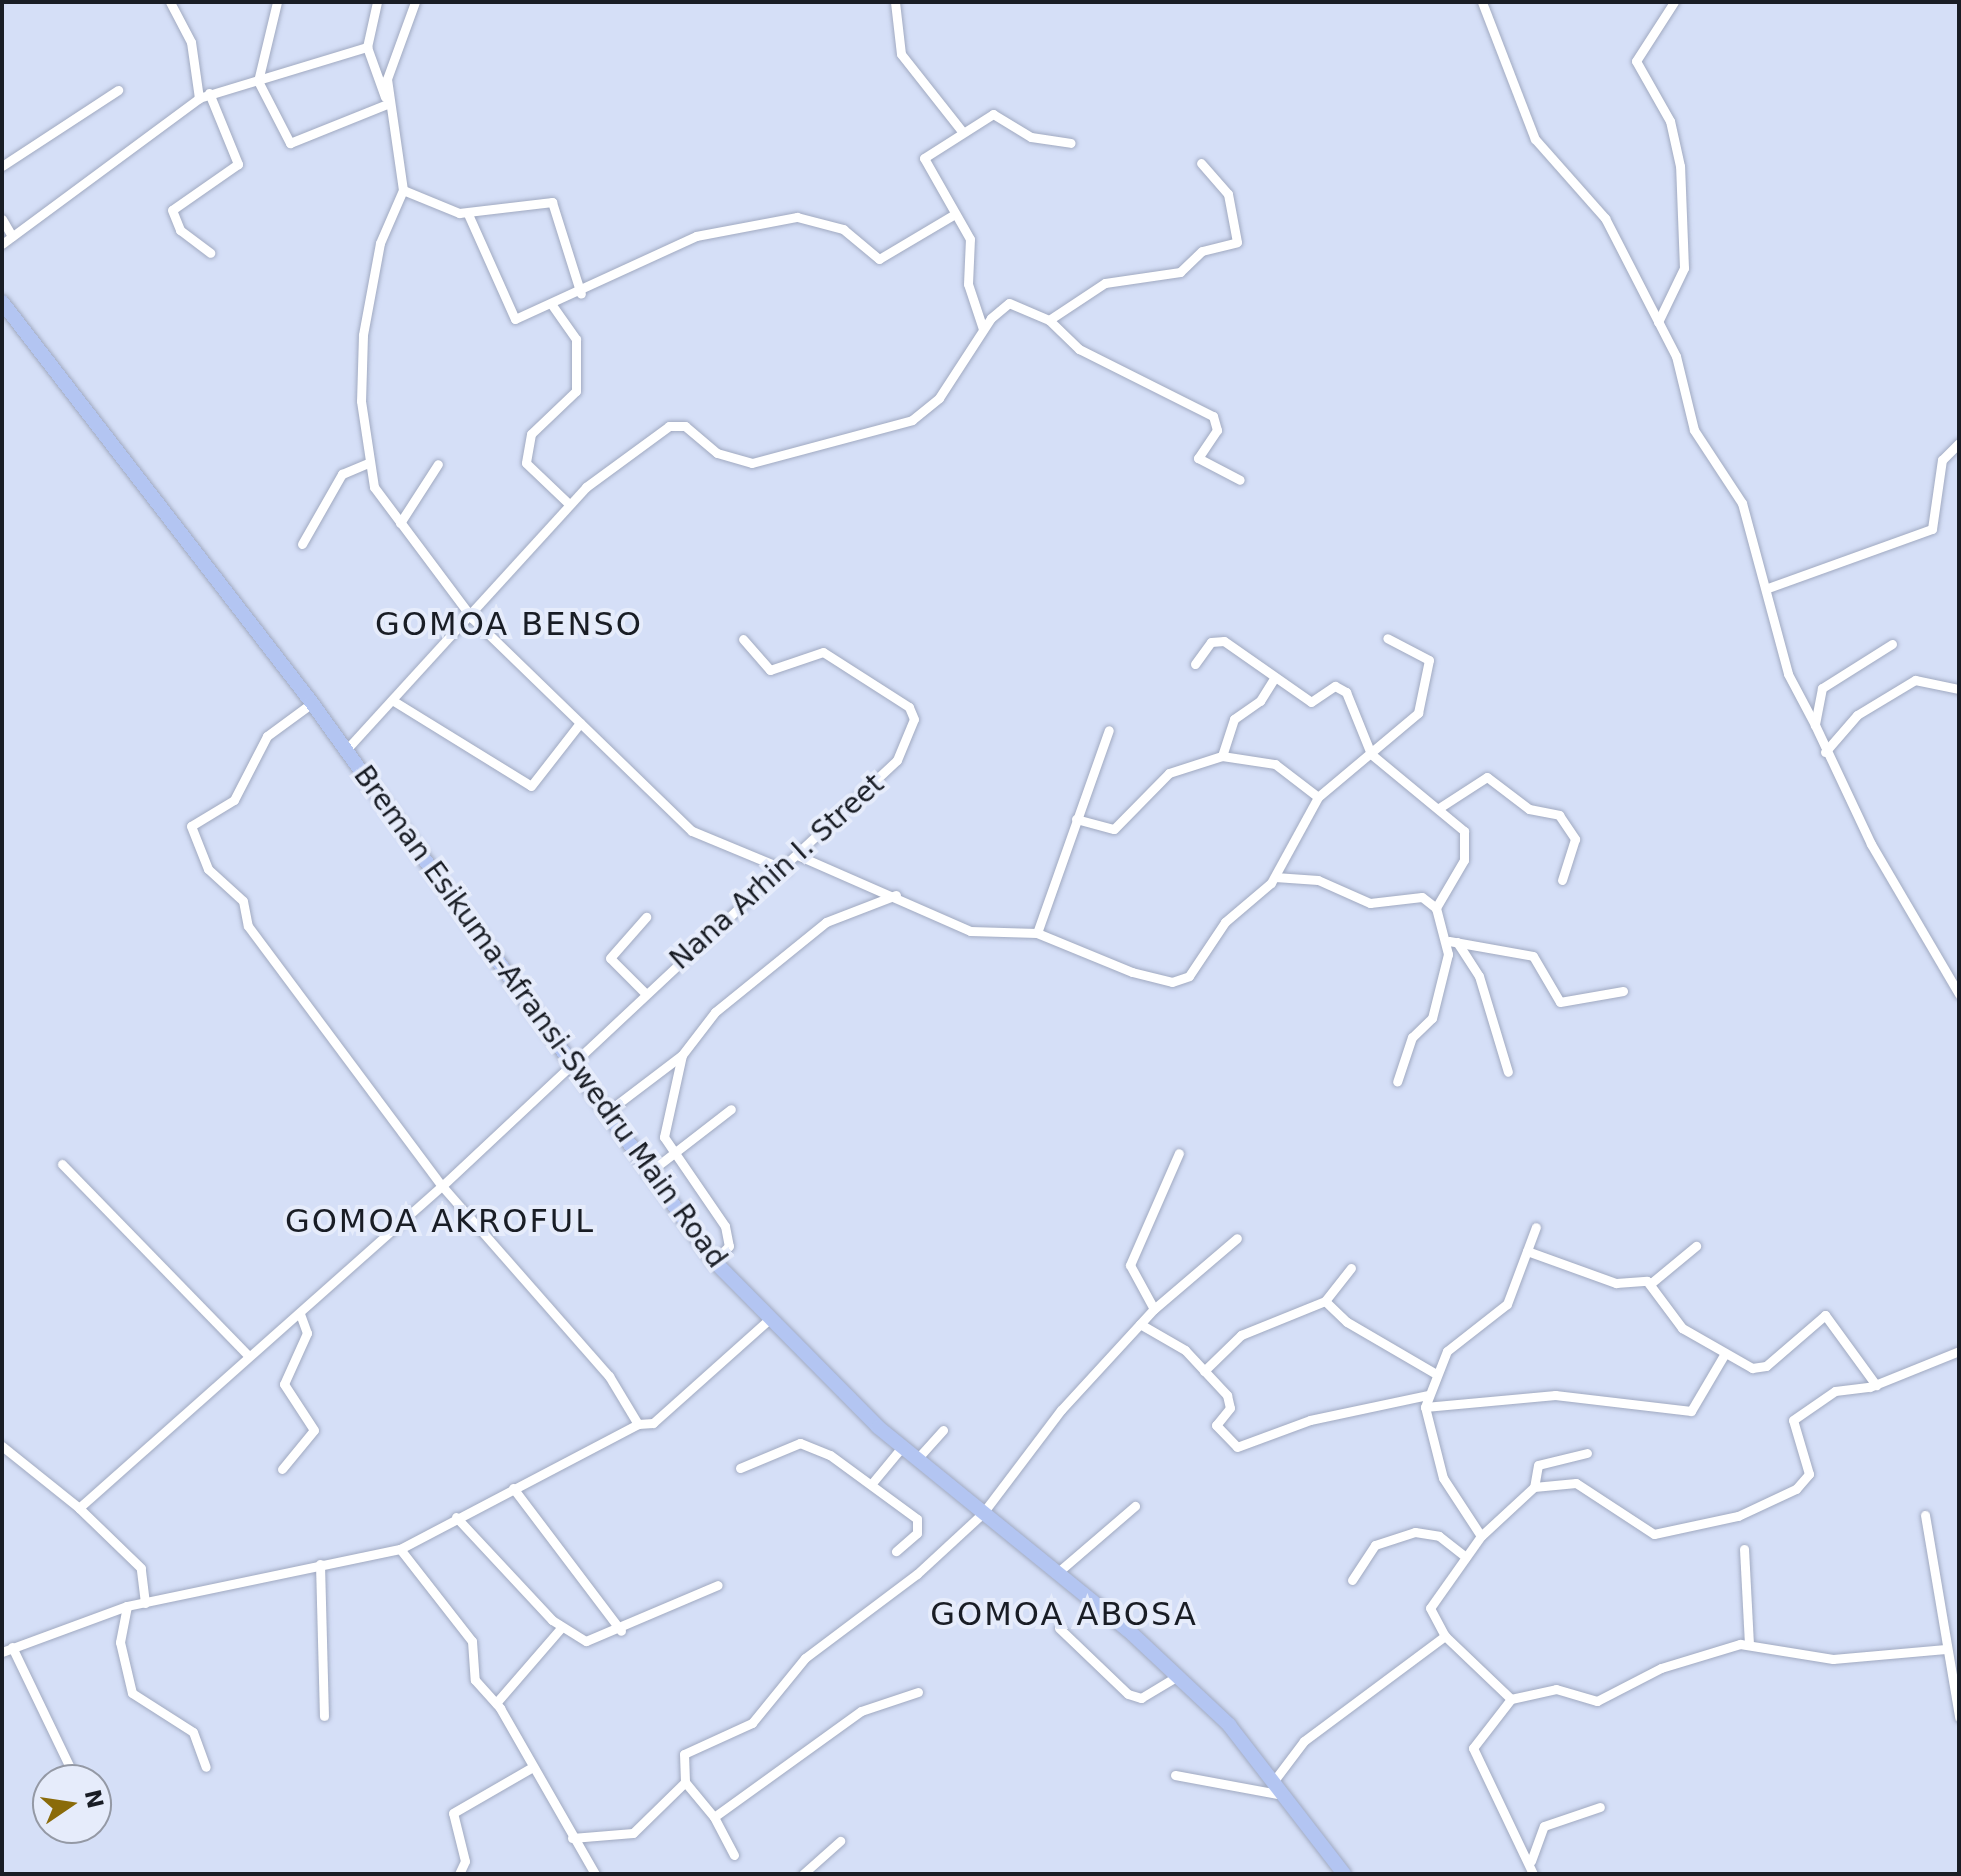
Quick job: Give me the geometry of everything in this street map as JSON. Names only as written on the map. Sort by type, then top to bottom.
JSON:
[{"type":"main road","name":"Breman Esikuma-Afransi-Swedru Main Road","points":[[2,302],[312,703],[607,1112],[647,1174],[714,1261],[767,1321],[902,1447],[1057,1573],[1229,1725],[1344,1874]]},
{"type":"street","points":[[170,2],[191,42],[199,98]]},
{"type":"street","points":[[277,2],[258,81],[294,145],[387,104]]},
{"type":"street","points":[[377,2],[367,47],[387,104],[403,190],[380,243],[363,335],[368,463],[374,487],[472,618],[700,837],[786,870]]},
{"type":"street","points":[[387,104],[388,65],[415,2]]},
{"type":"street","points":[[895,2],[901,54],[961,130]]},
{"type":"street","points":[[1482,2],[1535,139],[1605,218],[1679,362],[1698,438],[1742,503],[1768,588],[1788,674],[1815,725],[1825,752],[1959,994]]},
{"type":"street","points":[[1658,322],[1684,268],[1680,166],[1670,121],[1636,61],[1674,2]]},
{"type":"street","points":[[2,244],[199,98],[367,47]]},
{"type":"street","points":[[2,166],[118,90]]},
{"type":"street","points":[[209,93],[238,164],[172,210],[180,230],[210,253]]},
{"type":"street","points":[[983,329],[968,284],[970,239],[953,215],[924,158],[961,130],[993,114],[1031,137],[1071,143]]},
{"type":"street","points":[[1049,320],[1105,283],[1180,272],[1202,251],[1237,242],[1228,194],[1201,163]]},
{"type":"street","points":[[403,190],[468,214],[552,202],[581,294]]},
{"type":"street","points":[[468,214],[512,317],[581,294],[696,236],[797,217],[849,232],[879,259],[953,215]]},
{"type":"street","points":[[2,219],[12,236]]},
{"type":"street","points":[[346,750],[472,618],[569,504],[675,424],[722,455],[756,463],[912,420],[958,370],[983,329],[1013,302],[1049,320],[1079,349],[1213,416],[1217,430],[1198,458],[1240,480]]},
{"type":"street","points":[[552,305],[576,339],[576,391],[531,434],[526,463],[569,504]]},
{"type":"street","points":[[1768,588],[1932,529],[1942,460],[1959,443]]},
{"type":"street","points":[[302,544],[342,474],[368,463]]},
{"type":"street","points":[[400,523],[438,464]]},
{"type":"street","points":[[797,855],[981,934],[1037,933],[1132,972],[1182,980],[1225,922],[1275,877],[1318,797],[1418,713],[1430,678],[1424,655],[1387,638]]},
{"type":"street","name":"Nana Arhin I. Street","points":[[79,1508],[442,1186],[645,993],[786,870],[815,829],[893,765],[914,715],[823,652],[776,671],[743,639]]},
{"type":"street","points":[[1195,664],[1211,642],[1224,641],[1311,702],[1341,687],[1371,754],[1458,821],[1466,852],[1436,908]]},
{"type":"street","points":[[1815,725],[1822,688],[1892,644]]},
{"type":"street","points":[[1222,756],[1234,719],[1260,701],[1275,677]]},
{"type":"street","points":[[1825,752],[1857,715],[1915,680],[1959,689]]},
{"type":"street","points":[[392,700],[531,786],[580,723]]},
{"type":"street","points":[[312,703],[267,736],[234,800],[191,826],[208,869],[242,898],[248,926],[442,1186],[609,1376],[638,1424]]},
{"type":"street","points":[[1037,933],[1109,730]]},
{"type":"street","points":[[1076,819],[1114,829],[1169,773],[1222,756],[1275,764],[1318,797]]},
{"type":"street","points":[[1439,808],[1487,777],[1529,809],[1559,815],[1575,839],[1562,880]]},
{"type":"street","points":[[1275,877],[1318,880],[1370,903],[1422,897],[1436,908],[1453,941],[1479,976],[1508,1072]]},
{"type":"street","points":[[607,1112],[682,1055],[721,1006],[826,922],[896,895]]},
{"type":"street","points":[[645,993],[610,958],[646,917]]},
{"type":"street","points":[[1453,941],[1533,956],[1560,1002],[1623,991]]},
{"type":"street","points":[[1397,1082],[1412,1037],[1432,1018],[1453,941]]},
{"type":"street","points":[[682,1055],[664,1131],[672,1154],[725,1226],[729,1246],[714,1261]]},
{"type":"street","points":[[647,1174],[731,1109]]},
{"type":"street","points":[[1154,1309],[1130,1265],[1179,1153]]},
{"type":"street","points":[[62,1164],[249,1356]]},
{"type":"street","points":[[1481,1536],[1443,1478],[1425,1407],[1436,1374],[1454,1344],[1507,1304],[1536,1227]]},
{"type":"street","points":[[734,1855],[714,1817],[685,1782],[682,1760],[752,1723],[805,1658],[910,1580],[983,1513],[1140,1324],[1237,1238]]},
{"type":"street","points":[[1527,1251],[1616,1283],[1650,1284],[1696,1246]]},
{"type":"street","points":[[1204,1371],[1236,1338],[1325,1301],[1351,1268]]},
{"type":"street","points":[[1650,1284],[1682,1328],[1724,1355],[1762,1368],[1825,1315],[1876,1385]]},
{"type":"street","points":[[1325,1301],[1347,1322],[1436,1374]]},
{"type":"street","points":[[282,1469],[314,1430],[284,1384],[307,1333],[300,1314]]},
{"type":"street","points":[[68,1764],[7,1650],[127,1606],[400,1549],[638,1424],[659,1418],[767,1321]]},
{"type":"street","points":[[1140,1324],[1204,1371],[1230,1399],[1216,1425],[1237,1447],[1310,1420],[1428,1395]]},
{"type":"street","points":[[1534,1487],[1576,1483],[1654,1534],[1738,1516],[1796,1489],[1809,1474],[1793,1420],[1835,1391],[1876,1385],[1959,1351]]},
{"type":"street","points":[[1425,1407],[1555,1395],[1688,1412],[1724,1355]]},
{"type":"street","points":[[917,1459],[943,1430]]},
{"type":"street","points":[[740,1468],[800,1443],[873,1482],[919,1523],[896,1551]]},
{"type":"street","points":[[2,1446],[79,1508],[141,1568],[145,1603]]},
{"type":"street","points":[[873,1482],[902,1447]]},
{"type":"street","points":[[1511,1699],[1445,1636],[1430,1608],[1481,1536],[1534,1487],[1538,1465],[1587,1453]]},
{"type":"street","points":[[513,1488],[586,1594],[621,1631]]},
{"type":"street","points":[[1057,1573],[1135,1506]]},
{"type":"street","points":[[1925,1515],[1959,1717]]},
{"type":"street","points":[[456,1517],[561,1628],[593,1641],[718,1585]]},
{"type":"street","points":[[1352,1580],[1375,1545],[1415,1532],[1439,1536],[1466,1557]]},
{"type":"street","points":[[400,1549],[472,1641],[475,1680],[496,1703],[595,1874]]},
{"type":"street","points":[[1744,1549],[1749,1644]]},
{"type":"street","points":[[320,1564],[324,1716]]},
{"type":"street","points":[[127,1606],[120,1642],[132,1693],[193,1732],[206,1767]]},
{"type":"street","points":[[496,1703],[561,1628]]},
{"type":"street","points":[[1059,1628],[1128,1694],[1141,1698],[1176,1677]]},
{"type":"street","points":[[1273,1782],[1304,1741],[1445,1636]]},
{"type":"street","points":[[1533,1874],[1531,1861],[1473,1748],[1511,1699],[1556,1689],[1597,1701],[1675,1663],[1749,1644],[1833,1659],[1946,1649]]},
{"type":"street","points":[[714,1817],[861,1711],[918,1692]]},
{"type":"street","points":[[459,1874],[465,1861],[453,1813],[531,1768]]},
{"type":"street","points":[[1175,1775],[1283,1795]]},
{"type":"street","points":[[572,1838],[633,1833],[685,1782]]},
{"type":"street","points":[[1531,1861],[1544,1826],[1600,1807]]},
{"type":"street","points":[[803,1874],[840,1841]]},
{"type":"district","name":"GOMOA BENSO","points":[[509,624]]},
{"type":"district","name":"GOMOA AKROFUL","points":[[440,1221]]},
{"type":"district","name":"GOMOA ABOSA","points":[[1064,1614]]}]
